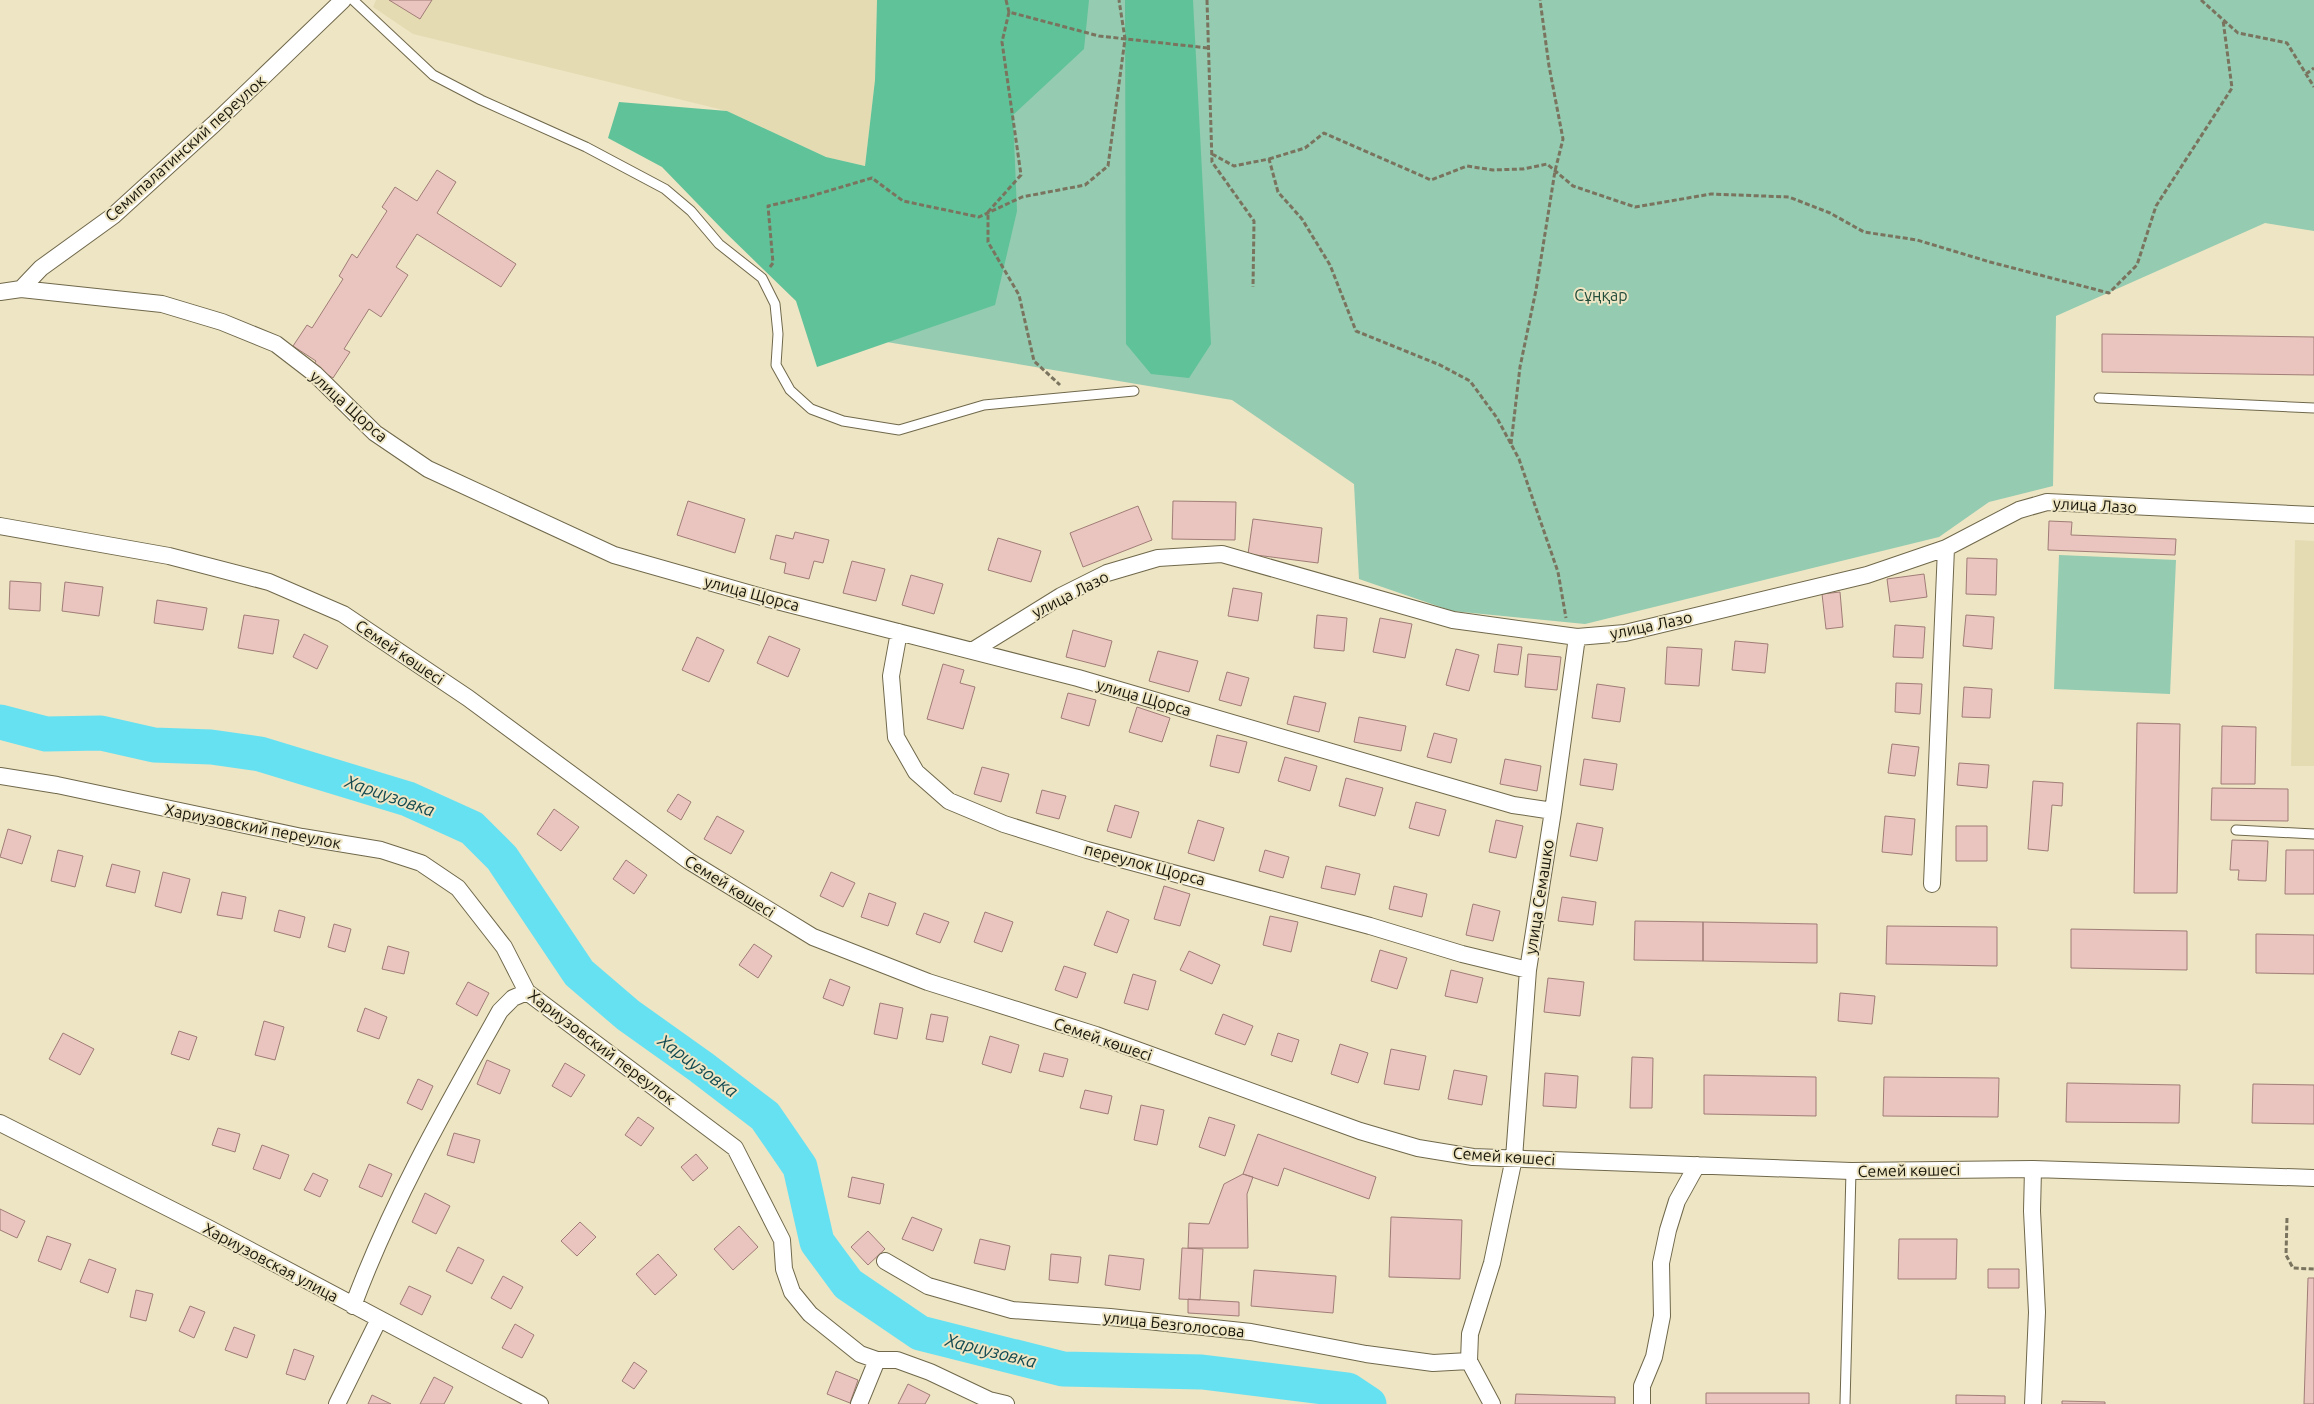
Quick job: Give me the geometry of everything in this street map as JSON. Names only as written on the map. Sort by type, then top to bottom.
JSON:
[{"type":"street","name":"Семипалатинский переулок","points":[[21,289],[41,268],[113,216],[214,124],[343,0]]},
{"type":"street","name":"улица Щорса","points":[[0,292],[21,289],[162,304],[222,322],[276,344],[315,374],[375,433],[428,469],[614,555],[769,599],[1078,678],[1513,805],[1553,810]]},
{"type":"street","name":"улица Лазо","points":[[972,651],[1061,596],[1107,573],[1158,558],[1222,554],[1453,620],[1573,636],[1626,633],[1867,575],[1946,548],[2019,510],[2047,502],[2314,515]]},
{"type":"street","name":"Семей көшесі","points":[[1,526],[169,556],[206,565],[269,582],[344,614],[468,698],[689,861],[813,937],[928,982],[1096,1036],[1360,1130],[1418,1148],[1473,1157],[1851,1171],[2033,1169],[2314,1178]]},
{"type":"street","points":[[1932,884],[1946,548]]},
{"type":"street","name":"переулок Щорса","points":[[899,632],[891,676],[896,737],[916,772],[949,801],[1004,824],[1087,850],[1333,915],[1462,954],[1528,970]]},
{"type":"street","name":"улица Семашко","points":[[1514,1158],[1528,970],[1553,810],[1573,636]]},
{"type":"street","name":"Хариузовский переулок","points":[[0,776],[57,785],[302,838],[381,850],[420,863],[458,888],[504,947],[527,992],[735,1148],[782,1240],[784,1269],[792,1292],[810,1314],[860,1354],[877,1360],[897,1360],[930,1372],[989,1400],[1006,1404]]},
{"type":"street","points":[[353,1306],[371,1257],[444,1110],[500,1011],[513,998],[527,992]]},
{"type":"street","name":"Хариузовская улица","points":[[0,1123],[210,1229],[540,1404]]},
{"type":"street","points":[[1492,1404],[1469,1361],[1470,1334],[1492,1263],[1514,1158]]},
{"type":"street","points":[[1642,1404],[1642,1386],[1654,1357],[1662,1316],[1661,1264],[1668,1230],[1677,1201],[1696,1165]]},
{"type":"street","points":[[2033,1169],[2032,1211],[2037,1312],[2033,1404]]},
{"type":"street","name":"улица Безголосова","points":[[886,1261],[928,1286],[1012,1310],[1110,1317],[1251,1332],[1366,1354],[1433,1363],[1469,1361]]},
{"type":"street","points":[[337,1404],[379,1319]]},
{"type":"street","points":[[860,1404],[877,1360]]},
{"type":"lane","points":[[353,0],[434,75],[482,100],[586,147],[665,189],[691,211],[719,244],[762,278],[775,304],[778,334],[776,365],[790,390],[811,409],[835,418],[899,430],[984,405],[1134,391]]},
{"type":"lane","points":[[2099,398],[2314,408]]},
{"type":"lane","points":[[2236,830],[2314,834]]},
{"type":"lane","points":[[1845,1404],[1851,1171]]},
{"type":"path","points":[[1006,0],[1009,12],[1002,42],[1021,175],[988,212],[988,242],[1019,295],[1034,361],[1073,397]]},
{"type":"path","points":[[762,278],[773,263],[768,206],[811,196],[872,178],[903,202],[979,217],[1022,197],[1085,185],[1108,166],[1125,39],[1119,0]]},
{"type":"path","points":[[1207,0],[1212,162],[1254,221],[1253,288]]},
{"type":"path","points":[[1511,444],[1520,368],[1536,290],[1555,171],[1563,139],[1549,66],[1540,0]]},
{"type":"path","points":[[2201,0],[2238,33],[2287,43],[2314,87]]},
{"type":"path","points":[[1009,12],[1099,36],[1208,48]]},
{"type":"path","points":[[1212,154],[1234,166],[1269,159],[1305,148],[1324,133],[1431,180],[1467,166],[1494,170],[1523,169],[1547,164],[1573,186],[1635,207],[1710,194],[1788,197],[1830,214],[1864,232],[1916,240],[1990,262],[2110,293],[2137,264],[2156,206],[2232,88],[2223,20]]},
{"type":"path","points":[[2306,74],[2314,68]]},
{"type":"path","points":[[1269,159],[1278,192],[1302,219],[1330,265],[1356,330],[1440,365],[1470,381],[1497,418],[1522,468],[1558,572],[1573,636]]},
{"type":"path","points":[[2287,1218],[2286,1254],[2293,1268],[2314,1269]]},
{"type":"shaded area","points":[[376,0],[877,0],[875,80],[865,166],[826,157],[727,111],[413,34],[373,7]]},
{"type":"shaded area","points":[[2295,540],[2314,541],[2314,766],[2291,766]]},
{"type":"green space","points":[[877,0],[1089,0],[1084,49],[1013,115],[1017,211],[995,305],[817,367],[796,301],[662,167],[608,138],[619,102],[727,111],[826,157],[865,166],[875,80]]},
{"type":"green space","name":"Сұңқар","points":[[895,0],[2314,0],[2314,231],[2265,223],[2056,316],[2053,486],[1989,502],[1939,537],[1585,624],[1452,611],[1359,579],[1354,484],[1232,400],[851,336]]},
{"type":"green space","points":[[1125,0],[1193,0],[1211,344],[1189,378],[1151,374],[1126,344]]},
{"type":"green space","points":[[2059,555],[2176,560],[2170,694],[2054,689]]},
{"type":"building","points":[[389,0],[432,0],[420,19]]},
{"type":"building","points":[[437,170],[456,182],[437,213],[516,264],[501,287],[417,234],[396,267],[408,275],[381,317],[369,309],[344,349],[350,352],[333,378],[313,366],[316,361],[293,346],[307,325],[312,328],[343,279],[339,276],[352,254],[357,258],[387,211],[382,207],[395,187],[417,201]]},
{"type":"building","points":[[2102,334],[2314,337],[2314,375],[2102,372]]},
{"type":"building","points":[[688,501],[745,519],[735,553],[677,535]]},
{"type":"building","points":[[1173,501],[1236,502],[1235,540],[1172,539]]},
{"type":"building","points":[[1138,506],[1152,540],[1083,567],[1070,533]]},
{"type":"building","points":[[1253,519],[1322,528],[1318,563],[1248,554]]},
{"type":"building","points":[[2049,521],[2072,522],[2071,535],[2176,539],[2175,555],[2048,550]]},
{"type":"building","points":[[795,532],[829,540],[823,563],[814,561],[809,579],[784,573],[786,563],[770,559],[776,535],[793,539]]},
{"type":"building","points":[[998,538],[1041,551],[1031,582],[988,570]]},
{"type":"building","points":[[1967,558],[1997,559],[1996,595],[1966,594]]},
{"type":"building","points":[[852,561],[885,569],[876,601],[843,593]]},
{"type":"building","points":[[1924,574],[1927,597],[1890,602],[1887,579]]},
{"type":"building","points":[[911,575],[943,584],[934,614],[902,605]]},
{"type":"building","points":[[10,581],[41,583],[40,611],[9,609]]},
{"type":"building","points":[[65,582],[103,587],[99,616],[62,611]]},
{"type":"building","points":[[1233,588],[1262,593],[1258,621],[1228,616]]},
{"type":"building","points":[[1840,592],[1843,627],[1826,629],[1822,594]]},
{"type":"building","points":[[157,600],[207,608],[203,630],[154,623]]},
{"type":"building","points":[[244,615],[279,620],[273,654],[238,648]]},
{"type":"building","points":[[1317,615],[1347,618],[1344,651],[1314,648]]},
{"type":"building","points":[[1966,615],[1994,617],[1992,649],[1963,646]]},
{"type":"building","points":[[1380,618],[1412,624],[1405,658],[1373,652]]},
{"type":"building","points":[[1895,625],[1925,627],[1923,658],[1893,657]]},
{"type":"building","points":[[1073,630],[1112,641],[1105,667],[1066,657]]},
{"type":"building","points":[[304,634],[328,646],[317,669],[293,657]]},
{"type":"building","points":[[769,636],[800,649],[788,677],[757,663]]},
{"type":"building","points":[[697,637],[724,650],[709,682],[682,670]]},
{"type":"building","points":[[1735,641],[1768,644],[1765,673],[1732,670]]},
{"type":"building","points":[[1498,644],[1522,647],[1518,675],[1494,672]]},
{"type":"building","points":[[1667,647],[1702,649],[1699,686],[1665,684]]},
{"type":"building","points":[[1456,649],[1479,655],[1469,691],[1446,685]]},
{"type":"building","points":[[1158,651],[1198,661],[1189,692],[1149,681]]},
{"type":"building","points":[[1528,654],[1561,657],[1557,690],[1525,687]]},
{"type":"building","points":[[943,664],[964,670],[960,683],[975,687],[963,729],[927,719]]},
{"type":"building","points":[[1227,672],[1249,678],[1241,706],[1219,700]]},
{"type":"building","points":[[1896,683],[1922,684],[1920,714],[1895,712]]},
{"type":"building","points":[[1597,684],[1625,688],[1620,722],[1592,718]]},
{"type":"building","points":[[1964,687],[1992,689],[1990,718],[1962,717]]},
{"type":"building","points":[[1068,693],[1096,700],[1089,726],[1061,718]]},
{"type":"building","points":[[1294,696],[1326,703],[1319,732],[1287,724]]},
{"type":"building","points":[[1137,707],[1170,718],[1162,742],[1129,732]]},
{"type":"building","points":[[1359,717],[1406,726],[1401,751],[1354,742]]},
{"type":"building","points":[[2137,723],[2180,724],[2177,893],[2134,893]]},
{"type":"building","points":[[2222,726],[2256,727],[2255,784],[2221,784]]},
{"type":"building","points":[[1434,733],[1457,739],[1451,763],[1427,757]]},
{"type":"building","points":[[1217,735],[1247,742],[1239,773],[1210,766]]},
{"type":"building","points":[[1892,744],[1919,747],[1915,776],[1888,773]]},
{"type":"building","points":[[1285,757],[1317,766],[1310,791],[1278,781]]},
{"type":"building","points":[[1505,759],[1541,766],[1537,791],[1500,784]]},
{"type":"building","points":[[1584,759],[1617,764],[1613,790],[1580,785]]},
{"type":"building","points":[[1959,763],[1989,765],[1987,788],[1957,785]]},
{"type":"building","points":[[982,767],[1009,774],[1001,802],[974,794]]},
{"type":"building","points":[[1346,778],[1383,788],[1375,816],[1339,806]]},
{"type":"building","points":[[2033,781],[2063,783],[2062,806],[2052,805],[2048,851],[2028,849]]},
{"type":"building","points":[[2212,788],[2288,789],[2288,821],[2211,820]]},
{"type":"building","points":[[1042,790],[1066,796],[1059,819],[1036,813]]},
{"type":"building","points":[[678,794],[691,802],[681,820],[667,811]]},
{"type":"building","points":[[1416,802],[1446,810],[1439,836],[1409,828]]},
{"type":"building","points":[[1115,805],[1139,812],[1131,838],[1107,831]]},
{"type":"building","points":[[554,809],[579,827],[561,851],[537,834]]},
{"type":"building","points":[[717,816],[744,831],[731,854],[704,839]]},
{"type":"building","points":[[1885,816],[1915,819],[1912,855],[1882,852]]},
{"type":"building","points":[[1198,820],[1224,828],[1214,861],[1188,853]]},
{"type":"building","points":[[1496,820],[1523,826],[1516,858],[1489,852]]},
{"type":"building","points":[[1577,823],[1603,828],[1597,861],[1570,856]]},
{"type":"building","points":[[1956,826],[1987,826],[1987,861],[1956,861]]},
{"type":"building","points":[[8,829],[31,836],[22,864],[0,857]]},
{"type":"building","points":[[2232,840],[2268,841],[2266,881],[2238,880],[2239,870],[2230,870]]},
{"type":"building","points":[[58,850],[83,856],[75,887],[51,881]]},
{"type":"building","points":[[1265,850],[1289,857],[1283,878],[1259,871]]},
{"type":"building","points":[[2286,850],[2314,850],[2314,894],[2285,894]]},
{"type":"building","points":[[626,860],[647,875],[634,894],[613,879]]},
{"type":"building","points":[[112,864],[140,871],[135,893],[106,886]]},
{"type":"building","points":[[1326,866],[1360,874],[1355,895],[1321,888]]},
{"type":"building","points":[[163,872],[190,879],[181,913],[155,906]]},
{"type":"building","points":[[831,872],[855,883],[843,907],[820,896]]},
{"type":"building","points":[[1164,886],[1190,894],[1180,926],[1154,919]]},
{"type":"building","points":[[1394,886],[1427,894],[1422,917],[1389,909]]},
{"type":"building","points":[[222,892],[246,897],[242,919],[217,915]]},
{"type":"building","points":[[869,893],[896,903],[888,926],[861,917]]},
{"type":"building","points":[[1562,897],[1596,902],[1593,925],[1558,921]]},
{"type":"building","points":[[1473,904],[1500,911],[1493,941],[1466,935]]},
{"type":"building","points":[[279,910],[305,917],[300,938],[274,931]]},
{"type":"building","points":[[1107,911],[1129,920],[1117,953],[1094,945]]},
{"type":"building","points":[[985,912],[1013,922],[1002,952],[974,942]]},
{"type":"building","points":[[924,913],[949,922],[940,943],[916,934]]},
{"type":"building","points":[[1270,916],[1298,922],[1291,952],[1263,945]]},
{"type":"building","points":[[1635,921],[1703,922],[1703,961],[1634,960]]},
{"type":"building","points":[[1703,922],[1817,924],[1817,963],[1703,961]]},
{"type":"building","points":[[334,924],[351,929],[345,952],[328,947]]},
{"type":"building","points":[[1887,926],[1997,927],[1997,966],[1886,964]]},
{"type":"building","points":[[2071,929],[2187,931],[2187,970],[2071,968]]},
{"type":"building","points":[[2256,934],[2314,935],[2314,974],[2256,973]]},
{"type":"building","points":[[754,944],[772,956],[758,978],[739,965]]},
{"type":"building","points":[[388,946],[409,952],[404,974],[382,969]]},
{"type":"building","points":[[1380,950],[1407,958],[1397,989],[1371,981]]},
{"type":"building","points":[[1189,951],[1220,965],[1212,984],[1180,970]]},
{"type":"building","points":[[1064,966],[1086,973],[1077,998],[1055,990]]},
{"type":"building","points":[[1451,970],[1483,978],[1477,1003],[1445,996]]},
{"type":"building","points":[[1133,974],[1156,981],[1148,1010],[1124,1003]]},
{"type":"building","points":[[1548,978],[1584,982],[1580,1016],[1544,1012]]},
{"type":"building","points":[[830,979],[850,987],[843,1006],[823,998]]},
{"type":"building","points":[[468,982],[489,993],[477,1016],[456,1004]]},
{"type":"building","points":[[1840,993],[1875,996],[1872,1024],[1838,1021]]},
{"type":"building","points":[[880,1003],[903,1008],[897,1039],[874,1034]]},
{"type":"building","points":[[365,1008],[387,1017],[379,1039],[357,1031]]},
{"type":"building","points":[[931,1014],[948,1017],[943,1042],[926,1039]]},
{"type":"building","points":[[1223,1014],[1253,1026],[1245,1045],[1215,1034]]},
{"type":"building","points":[[264,1021],[284,1027],[275,1060],[255,1055]]},
{"type":"building","points":[[179,1031],[197,1037],[189,1060],[171,1054]]},
{"type":"building","points":[[63,1033],[94,1049],[80,1075],[49,1059]]},
{"type":"building","points":[[1278,1033],[1299,1040],[1292,1062],[1271,1055]]},
{"type":"building","points":[[990,1036],[1019,1045],[1011,1073],[982,1064]]},
{"type":"building","points":[[1340,1044],[1368,1053],[1358,1083],[1331,1074]]},
{"type":"building","points":[[1391,1049],[1426,1056],[1419,1090],[1384,1084]]},
{"type":"building","points":[[1044,1053],[1068,1059],[1063,1077],[1039,1071]]},
{"type":"building","points":[[1632,1057],[1653,1058],[1652,1108],[1630,1108]]},
{"type":"building","points":[[487,1060],[510,1070],[500,1094],[477,1084]]},
{"type":"building","points":[[565,1063],[585,1075],[571,1097],[552,1086]]},
{"type":"building","points":[[1454,1070],[1487,1076],[1482,1105],[1448,1099]]},
{"type":"building","points":[[1545,1073],[1578,1076],[1576,1108],[1543,1106]]},
{"type":"building","points":[[1704,1075],[1816,1077],[1816,1116],[1704,1114]]},
{"type":"building","points":[[1884,1077],[1999,1078],[1998,1117],[1883,1116]]},
{"type":"building","points":[[418,1079],[433,1086],[422,1110],[407,1103]]},
{"type":"building","points":[[2067,1083],[2180,1085],[2179,1123],[2066,1122]]},
{"type":"building","points":[[2253,1084],[2314,1085],[2314,1124],[2252,1123]]},
{"type":"building","points":[[1085,1090],[1112,1096],[1108,1114],[1080,1108]]},
{"type":"building","points":[[1141,1105],[1164,1110],[1157,1145],[1134,1140]]},
{"type":"building","points":[[638,1117],[654,1128],[641,1146],[625,1135]]},
{"type":"building","points":[[1209,1117],[1235,1125],[1225,1156],[1199,1147]]},
{"type":"building","points":[[218,1128],[240,1134],[235,1152],[212,1145]]},
{"type":"building","points":[[454,1133],[480,1140],[474,1163],[447,1155]]},
{"type":"building","points":[[1258,1134],[1376,1177],[1369,1199],[1284,1168],[1278,1186],[1243,1174]]},
{"type":"building","points":[[262,1145],[289,1155],[280,1179],[253,1169]]},
{"type":"building","points":[[696,1154],[708,1168],[693,1181],[681,1167]]},
{"type":"building","points":[[369,1164],[392,1174],[382,1197],[359,1187]]},
{"type":"building","points":[[313,1173],[328,1180],[320,1197],[304,1190]]},
{"type":"building","points":[[1243,1174],[1253,1177],[1247,1194],[1248,1248],[1188,1248],[1189,1223],[1209,1224],[1224,1184]]},
{"type":"building","points":[[852,1177],[884,1184],[880,1204],[848,1197]]},
{"type":"building","points":[[425,1193],[450,1206],[436,1234],[412,1222]]},
{"type":"building","points":[[0,1209],[25,1221],[17,1238],[0,1230]]},
{"type":"building","points":[[912,1217],[942,1229],[933,1251],[902,1239]]},
{"type":"building","points":[[1391,1217],[1462,1220],[1460,1279],[1389,1277]]},
{"type":"building","points":[[580,1222],[596,1237],[577,1256],[561,1241]]},
{"type":"building","points":[[739,1226],[758,1247],[733,1270],[714,1249]]},
{"type":"building","points":[[868,1231],[885,1249],[868,1265],[851,1247]]},
{"type":"building","points":[[47,1236],[71,1244],[61,1270],[38,1261]]},
{"type":"building","points":[[980,1239],[1010,1246],[1005,1270],[974,1263]]},
{"type":"building","points":[[1899,1239],[1957,1239],[1956,1279],[1898,1279]]},
{"type":"building","points":[[458,1247],[484,1260],[472,1284],[446,1271]]},
{"type":"building","points":[[1182,1248],[1203,1249],[1200,1300],[1179,1299]]},
{"type":"building","points":[[658,1254],[677,1275],[655,1295],[636,1274]]},
{"type":"building","points":[[1051,1254],[1081,1257],[1078,1283],[1049,1280]]},
{"type":"building","points":[[1109,1255],[1144,1259],[1140,1290],[1105,1285]]},
{"type":"building","points":[[89,1259],[116,1269],[108,1293],[80,1282]]},
{"type":"building","points":[[1988,1269],[2019,1269],[2019,1288],[1988,1288]]},
{"type":"building","points":[[1254,1270],[1336,1276],[1333,1313],[1251,1306]]},
{"type":"building","points":[[503,1276],[523,1287],[511,1309],[491,1298]]},
{"type":"building","points":[[2308,1278],[2314,1278],[2314,1404],[2304,1404]]},
{"type":"building","points":[[409,1286],[431,1296],[422,1315],[400,1304]]},
{"type":"building","points":[[136,1290],[153,1294],[146,1321],[130,1317]]},
{"type":"building","points":[[1188,1299],[1239,1302],[1239,1316],[1188,1313]]},
{"type":"building","points":[[190,1306],[205,1312],[194,1338],[179,1331]]},
{"type":"building","points":[[515,1324],[534,1335],[522,1358],[502,1348]]},
{"type":"building","points":[[234,1327],[255,1335],[247,1358],[225,1350]]},
{"type":"building","points":[[294,1349],[314,1356],[305,1380],[286,1374]]},
{"type":"building","points":[[634,1362],[647,1371],[634,1389],[622,1381]]},
{"type":"building","points":[[836,1371],[858,1380],[850,1403],[827,1394]]},
{"type":"building","points":[[434,1377],[453,1387],[444,1404],[420,1404]]},
{"type":"building","points":[[908,1384],[930,1395],[925,1404],[898,1404]]},
{"type":"building","points":[[1706,1393],[1809,1393],[1809,1404],[1706,1404]]},
{"type":"building","points":[[1516,1394],[1615,1397],[1615,1404],[1515,1404]]},
{"type":"building","points":[[372,1395],[391,1404],[368,1404]]},
{"type":"building","points":[[1956,1395],[2005,1396],[2005,1404],[1956,1404]]},
{"type":"building","points":[[2062,1401],[2105,1402],[2105,1404],[2062,1404]]},
{"type":"waterway","name":"Хариузовка","points":[[0,722],[46,734],[101,733],[154,745],[211,747],[260,754],[408,799],[472,828],[502,858],[579,973],[628,1015],[765,1116],[800,1167],[817,1242],[848,1284],[920,1333],[1063,1369],[1202,1372],[1348,1390],[1369,1404]]}]
